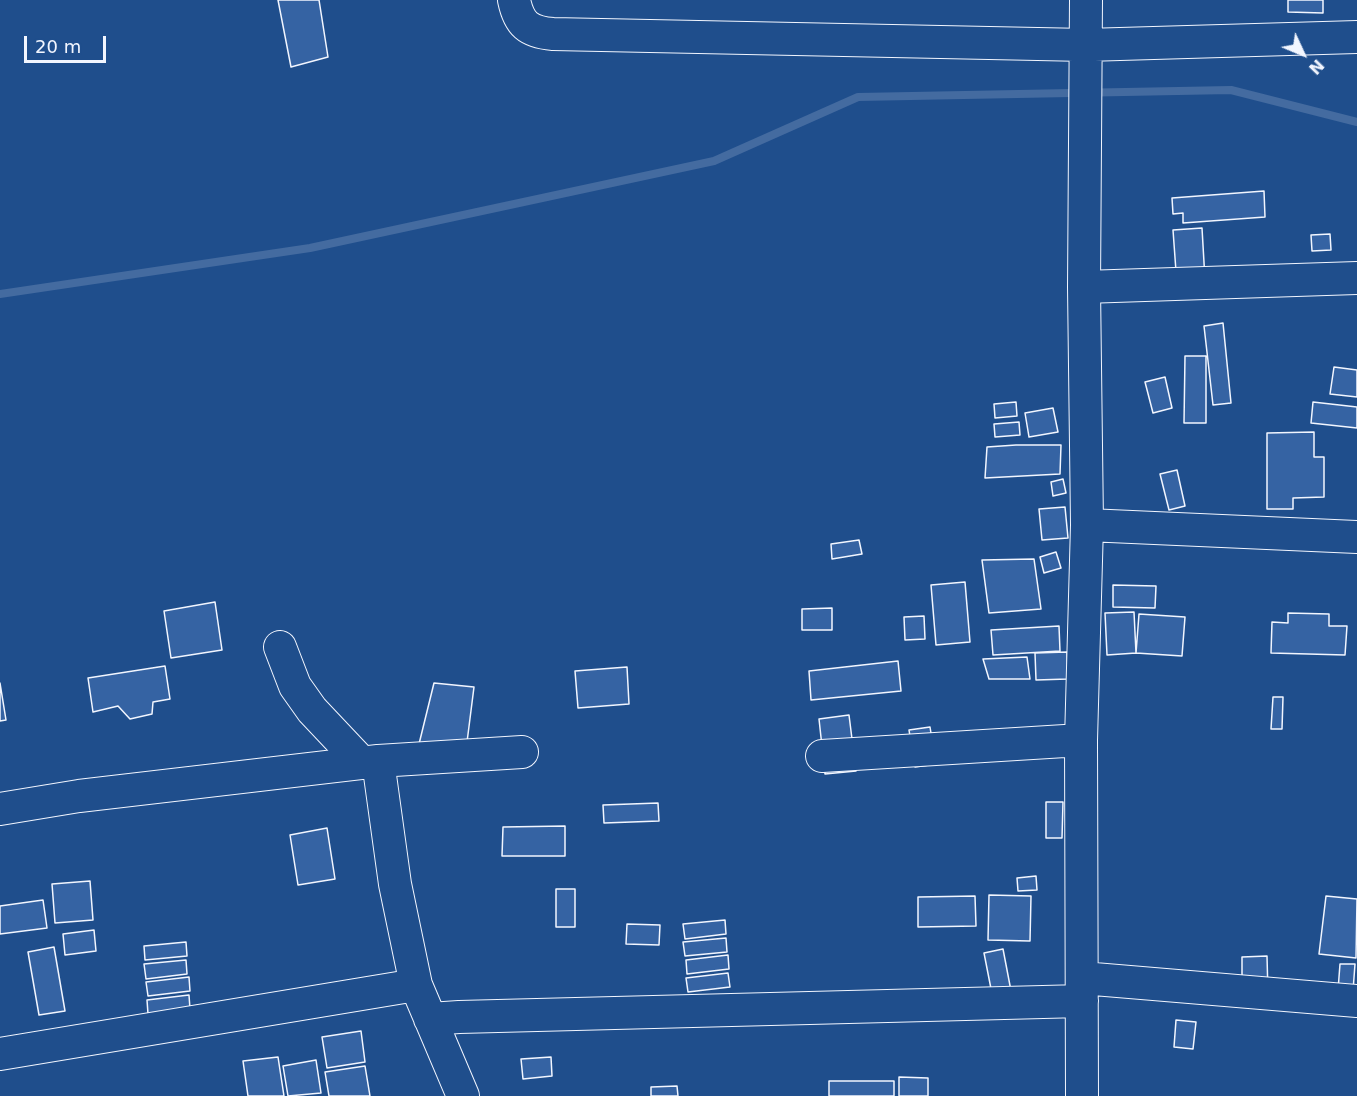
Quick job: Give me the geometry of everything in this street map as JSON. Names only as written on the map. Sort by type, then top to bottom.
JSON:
[{"type":"street","points":[[514,0],[518,15],[525,24],[541,33],[553,34],[1086,45],[1357,37]]},
{"type":"street","points":[[1082,1096],[1081,740],[1087,525],[1084,287],[1086,0]]},
{"type":"street","points":[[1084,287],[1357,279]]},
{"type":"street","points":[[1087,525],[1357,537]]},
{"type":"street","points":[[280,647],[295,686],[312,710],[370,762],[416,984],[463,1096]]},
{"type":"street","points":[[822,756],[1081,740]]},
{"type":"street","points":[[0,809],[79,796],[370,762],[522,752]]},
{"type":"street","points":[[0,1054],[416,984]]},
{"type":"street","points":[[430,1019],[1082,989],[1357,1001]]},
{"type":"building","points":[[278,0],[319,0],[328,57],[291,67]]},
{"type":"building","points":[[1288,0],[1323,0],[1323,13],[1288,12]]},
{"type":"building","points":[[1264,191],[1265,217],[1183,223],[1183,213],[1173,214],[1172,198]]},
{"type":"building","points":[[1202,228],[1206,297],[1178,299],[1173,230]]},
{"type":"building","points":[[1330,234],[1331,250],[1312,251],[1311,235]]},
{"type":"building","points":[[1223,323],[1231,403],[1213,405],[1204,326]]},
{"type":"building","points":[[1185,356],[1206,356],[1206,423],[1184,423]]},
{"type":"building","points":[[1334,367],[1357,370],[1357,397],[1330,394]]},
{"type":"building","points":[[1165,377],[1172,408],[1153,413],[1145,382]]},
{"type":"building","points":[[1016,402],[1017,416],[995,418],[994,404]]},
{"type":"building","points":[[1313,402],[1357,407],[1357,428],[1311,423]]},
{"type":"building","points":[[1053,408],[1058,432],[1029,437],[1025,413]]},
{"type":"building","points":[[1019,422],[1020,435],[995,437],[994,424]]},
{"type":"building","points":[[1314,432],[1314,457],[1324,457],[1324,497],[1293,498],[1293,509],[1267,509],[1267,433]]},
{"type":"building","points":[[1061,445],[1060,474],[985,478],[987,447]]},
{"type":"building","points":[[1177,470],[1185,506],[1169,510],[1160,474]]},
{"type":"building","points":[[1063,479],[1066,493],[1053,496],[1051,482]]},
{"type":"building","points":[[1065,507],[1068,538],[1042,540],[1039,509]]},
{"type":"building","points":[[859,540],[862,554],[832,559],[831,544]]},
{"type":"building","points":[[1056,552],[1061,568],[1044,573],[1040,557]]},
{"type":"building","points":[[1034,559],[1041,609],[989,613],[982,560]]},
{"type":"building","points":[[965,582],[970,642],[936,645],[931,585]]},
{"type":"building","points":[[1113,585],[1156,586],[1155,608],[1113,607]]},
{"type":"building","points":[[215,602],[222,650],[171,658],[164,611]]},
{"type":"building","points":[[832,608],[832,630],[802,630],[802,609]]},
{"type":"building","points":[[1134,612],[1136,653],[1107,655],[1105,613]]},
{"type":"building","points":[[1288,613],[1329,614],[1329,626],[1347,626],[1345,655],[1271,653],[1272,622],[1288,623]]},
{"type":"building","points":[[1139,614],[1185,617],[1182,656],[1136,653]]},
{"type":"building","points":[[924,616],[925,639],[905,640],[904,617]]},
{"type":"building","points":[[1059,626],[1060,651],[993,655],[991,630]]},
{"type":"building","points":[[1067,652],[1068,679],[1036,680],[1035,653]]},
{"type":"building","points":[[1027,657],[1030,679],[989,679],[983,659]]},
{"type":"building","points":[[898,661],[901,691],[811,700],[809,671]]},
{"type":"building","points":[[165,666],[170,699],[153,702],[152,714],[130,719],[118,706],[93,712],[88,678]]},
{"type":"building","points":[[627,667],[629,704],[578,708],[575,671]]},
{"type":"building","points":[[0,683],[6,720],[0,721]]},
{"type":"building","points":[[434,683],[474,687],[466,750],[419,744]]},
{"type":"building","points":[[1273,697],[1283,697],[1282,729],[1271,729]]},
{"type":"building","points":[[849,715],[856,771],[825,774],[819,719]]},
{"type":"building","points":[[930,727],[936,764],[915,767],[909,730]]},
{"type":"building","points":[[1046,802],[1063,802],[1062,838],[1046,838]]},
{"type":"building","points":[[658,803],[659,821],[604,823],[603,805]]},
{"type":"building","points":[[565,826],[565,856],[502,856],[503,827]]},
{"type":"building","points":[[327,828],[335,879],[298,885],[290,835]]},
{"type":"building","points":[[1036,876],[1037,890],[1018,891],[1017,878]]},
{"type":"building","points":[[90,881],[93,920],[55,923],[52,884]]},
{"type":"building","points":[[556,889],[575,889],[575,927],[556,927]]},
{"type":"building","points":[[989,895],[1031,896],[1030,941],[988,940]]},
{"type":"building","points":[[975,896],[976,926],[918,927],[918,897]]},
{"type":"building","points":[[1326,896],[1357,899],[1356,958],[1319,954]]},
{"type":"building","points":[[43,900],[47,928],[0,934],[0,906]]},
{"type":"building","points":[[725,920],[726,934],[685,939],[683,924]]},
{"type":"building","points":[[627,924],[660,925],[659,945],[626,944]]},
{"type":"building","points":[[94,930],[96,951],[65,955],[63,934]]},
{"type":"building","points":[[726,938],[727,952],[685,956],[683,942]]},
{"type":"building","points":[[186,942],[187,956],[145,960],[144,946]]},
{"type":"building","points":[[54,947],[65,1011],[39,1015],[28,952]]},
{"type":"building","points":[[1003,949],[1012,996],[993,999],[984,953]]},
{"type":"building","points":[[728,955],[729,969],[687,974],[686,960]]},
{"type":"building","points":[[1267,956],[1268,994],[1242,995],[1242,957]]},
{"type":"building","points":[[186,960],[187,974],[146,979],[144,964]]},
{"type":"building","points":[[1340,964],[1355,964],[1353,991],[1338,990]]},
{"type":"building","points":[[728,973],[730,987],[688,992],[686,978]]},
{"type":"building","points":[[189,977],[190,991],[148,996],[146,982]]},
{"type":"building","points":[[189,995],[190,1009],[148,1014],[147,1000]]},
{"type":"building","points":[[1176,1020],[1196,1022],[1193,1049],[1174,1047]]},
{"type":"building","points":[[361,1031],[365,1062],[327,1068],[322,1037]]},
{"type":"building","points":[[278,1057],[284,1096],[248,1096],[243,1061]]},
{"type":"building","points":[[551,1057],[552,1076],[523,1079],[521,1059]]},
{"type":"building","points":[[316,1060],[321,1093],[288,1096],[283,1066]]},
{"type":"building","points":[[365,1066],[370,1096],[329,1096],[325,1072]]},
{"type":"building","points":[[899,1077],[928,1078],[928,1096],[899,1096]]},
{"type":"building","points":[[829,1081],[894,1081],[894,1096],[829,1096]]},
{"type":"building","points":[[677,1086],[678,1096],[651,1096],[651,1087]]},
{"type":"waterway","points":[[0,294],[310,248],[714,161],[858,97],[1231,90],[1357,122]]}]
